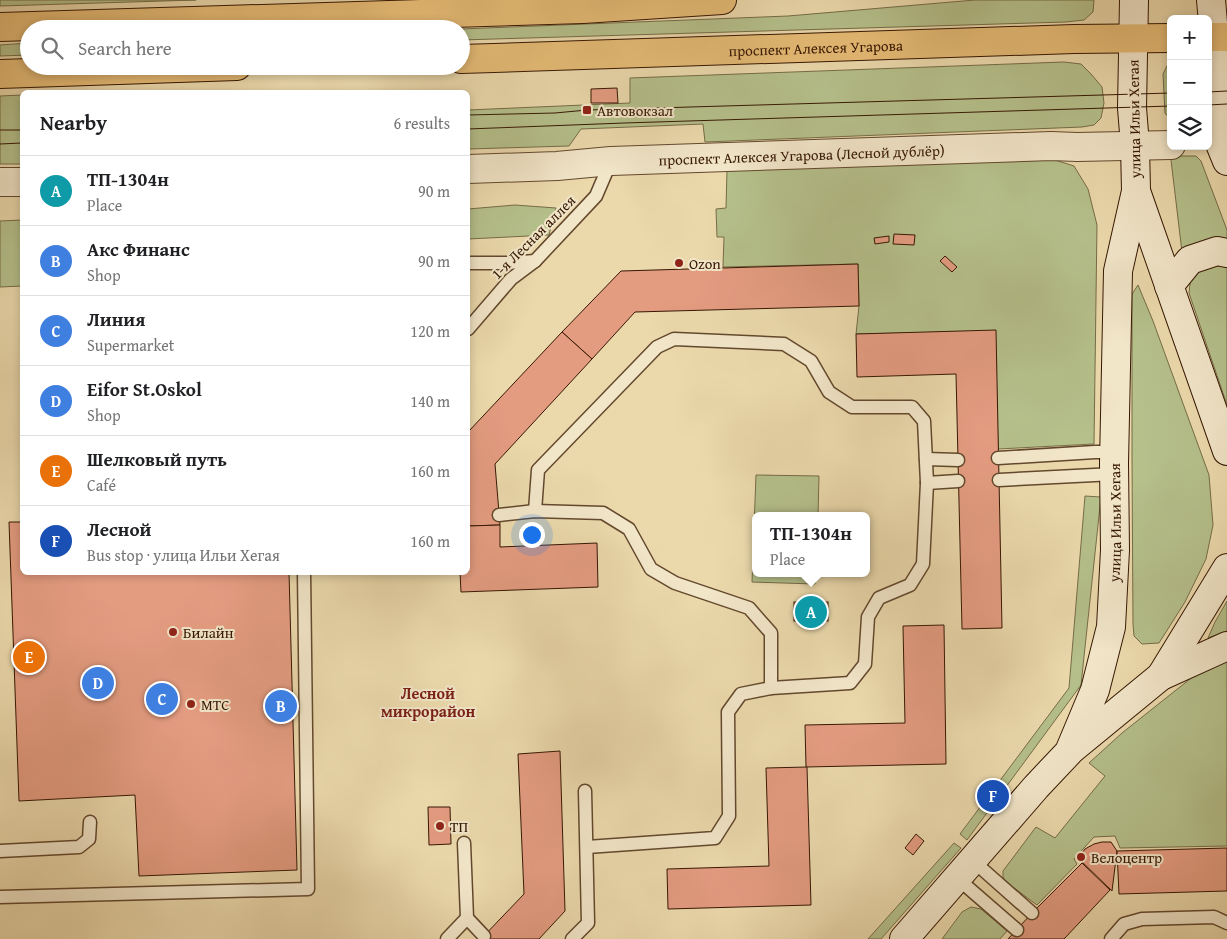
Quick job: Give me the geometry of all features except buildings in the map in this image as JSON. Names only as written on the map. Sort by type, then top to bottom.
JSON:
[{"type":"main road","points":[[202,20],[573,9],[722,0]]},
{"type":"main road","name":"улица Ильи Хегая","points":[[904,939],[1069,752],[1096,690],[1111,626],[1115,550],[1118,271],[1136,192],[1132,108],[1134,0]]},
{"type":"main road","points":[[1212,0],[1217,37],[1221,149]]},
{"type":"main road","points":[[0,26],[20,25]]},
{"type":"main road","name":"проспект Алексея Угарова","points":[[470,59],[1074,39],[1167,38]]},
{"type":"main road","points":[[0,74],[20,73]]},
{"type":"main road","name":"проспект Алексея Угарова (Лесной дублёр)","points":[[470,169],[557,166],[611,161],[1037,148],[1051,146],[1167,145]]},
{"type":"main road","points":[[0,182],[20,182]]},
{"type":"main road","points":[[1136,192],[1227,451]]},
{"type":"main road","points":[[1169,286],[1190,260],[1217,251],[1227,254]]},
{"type":"main road","points":[[1161,676],[1227,568]]},
{"type":"main road","points":[[1069,752],[1161,676],[1227,646]]},
{"type":"lane","name":"1-я Лесная аллея","points":[[470,327],[511,279],[535,261],[596,196],[611,161]]},
{"type":"lane","points":[[470,263],[535,261]]},
{"type":"lane","points":[[535,511],[538,470],[657,347],[674,338],[784,344],[811,361],[828,392],[852,407],[912,407],[924,421],[927,482],[923,564],[910,586],[879,598],[868,617],[865,664],[850,683],[771,688],[740,694],[728,712],[729,816],[715,838],[587,848]]},
{"type":"lane","points":[[998,458],[1095,452],[1115,463]]},
{"type":"lane","points":[[926,459],[958,460]]},
{"type":"lane","points":[[999,480],[1115,463]]},
{"type":"lane","points":[[927,482],[958,482]]},
{"type":"lane","points":[[499,515],[535,511],[603,513],[629,529],[651,569],[675,583],[749,608],[771,633],[771,688]]},
{"type":"lane","points":[[0,897],[308,889],[304,575]]},
{"type":"lane","points":[[572,939],[588,923],[585,791]]},
{"type":"lane","points":[[0,851],[79,847],[89,839],[90,822]]},
{"type":"lane","points":[[464,843],[467,918],[484,936]]},
{"type":"lane","points":[[964,869],[1032,913]]},
{"type":"lane","points":[[964,869],[987,904],[1017,930]]},
{"type":"lane","points":[[1111,939],[1124,924],[1142,919],[1214,917],[1227,923]]},
{"type":"lane","points":[[448,939],[467,918]]},
{"type":"green space","points":[[0,0],[196,0],[0,6]]},
{"type":"green space","points":[[975,0],[1094,0],[1093,12],[1084,20],[1066,22],[470,40],[470,29],[788,16]]},
{"type":"green space","points":[[20,44],[20,55],[0,56],[0,45]]},
{"type":"green space","points":[[1064,62],[1081,64],[1091,74],[1102,87],[1104,103],[1101,118],[1094,125],[1082,127],[705,142],[703,124],[581,129],[569,146],[470,149],[470,110],[630,103],[630,78]]},
{"type":"green space","points":[[1167,66],[1167,115],[1165,113],[1163,74]]},
{"type":"green space","points":[[20,95],[20,164],[0,164],[0,96]]},
{"type":"green space","points":[[1175,156],[1196,156],[1201,161],[1227,230],[1227,241],[1203,241],[1182,252],[1171,160]]},
{"type":"green space","points":[[1055,160],[1074,166],[1088,189],[1097,225],[1094,444],[998,449],[995,331],[856,334],[859,306],[858,264],[723,267],[724,237],[717,237],[716,209],[726,208],[727,170]]},
{"type":"green space","points":[[515,205],[556,208],[549,235],[470,239],[470,209]]},
{"type":"green space","points":[[20,220],[20,286],[0,287],[0,221]]},
{"type":"green space","points":[[1227,261],[1227,405],[1189,293],[1191,275],[1204,266]]},
{"type":"green space","points":[[1138,285],[1209,475],[1213,525],[1206,559],[1185,602],[1159,643],[1142,644],[1134,636],[1133,624],[1132,294]]},
{"type":"green space","points":[[756,475],[819,476],[818,512],[755,512]]},
{"type":"green space","points":[[1085,496],[1101,497],[1081,685],[967,840],[960,834],[1069,688]]},
{"type":"green space","points":[[752,577],[816,577],[815,584],[752,582]]},
{"type":"green space","points":[[1227,601],[1227,631],[1208,638],[1215,622]]},
{"type":"green space","points":[[1227,658],[1227,846],[1120,848],[1115,836],[1094,837],[1074,859],[1077,864],[1037,905],[1006,882],[1003,877],[1003,871],[1036,827],[1055,838],[1105,776],[1089,763],[1122,733],[1195,675]]},
{"type":"green space","points":[[954,843],[961,848],[881,939],[868,939]]},
{"type":"green space","points":[[971,907],[981,909],[1007,931],[1000,939],[942,939],[962,912]]},
{"type":"tram line","points":[[1212,92],[1227,91]]},
{"type":"tram line","points":[[470,115],[1167,93]]},
{"type":"tram line","points":[[1212,105],[1227,104]]},
{"type":"tram line","points":[[470,129],[1167,106]]},
{"type":"tram line","points":[[0,130],[20,130]]},
{"type":"tram line","points":[[0,144],[20,143]]},
{"type":"place","name":"Автовокзал","points":[[587,110]]},
{"type":"place","name":"Ozon","points":[[679,263]]},
{"type":"place","name":"ТП-1304н","points":[[811,612]]},
{"type":"place","name":"Билайн","points":[[173,632]]},
{"type":"place","name":"Шелковый путь","points":[[29,657]]},
{"type":"place","name":"Eifor St.Oskol","points":[[98,683]]},
{"type":"place","name":"Линия","points":[[162,699]]},
{"type":"place","name":"МТС","points":[[191,704]]},
{"type":"place","name":"Акс Финанс","points":[[281,706]]},
{"type":"place","name":"Лесной","points":[[993,796]]},
{"type":"place","name":"ТП","points":[[440,826]]},
{"type":"place","name":"Велоцентр","points":[[1081,857]]},
{"type":"district","name":"Лесной микрорайон","points":[[428,702]]}]
